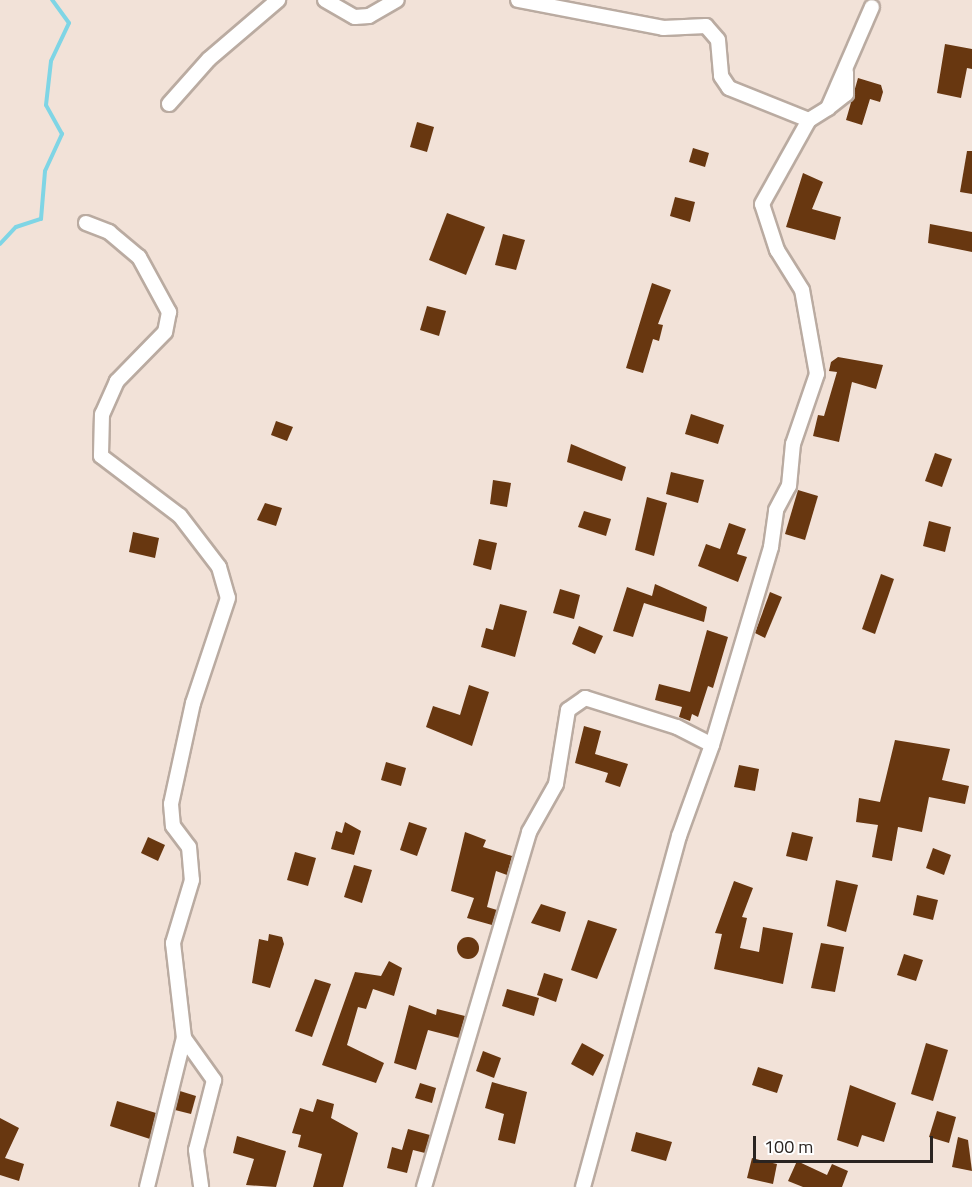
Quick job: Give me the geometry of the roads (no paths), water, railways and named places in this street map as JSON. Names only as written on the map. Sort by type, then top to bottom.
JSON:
[{"type":"street","points":[[169,104],[209,59],[278,0]]},
{"type":"street","points":[[325,0],[355,17],[369,16],[397,0]]},
{"type":"street","points":[[518,0],[663,27],[706,26],[718,40],[721,76],[729,88],[809,120]]},
{"type":"street","points":[[583,1187],[679,836],[712,745],[771,547],[776,510],[789,486],[792,444],[817,374],[802,290],[777,250],[762,204],[809,120],[846,94],[845,70],[872,7]]},
{"type":"street","points":[[86,223],[109,232],[139,257],[170,312],[165,332],[117,381],[102,414],[101,456],[180,516],[219,567],[228,598],[194,703],[171,804],[173,826],[189,847],[192,880],[173,943],[184,1038],[147,1187]]},
{"type":"street","points":[[424,1187],[529,832],[556,784],[568,710],[585,698],[677,727],[712,745]]},
{"type":"street","points":[[184,1038],[214,1080],[196,1150],[201,1187]]},
{"type":"waterway","points":[[0,244],[16,227],[41,219],[45,171],[62,134],[46,105],[51,61],[69,23],[52,0]]}]
